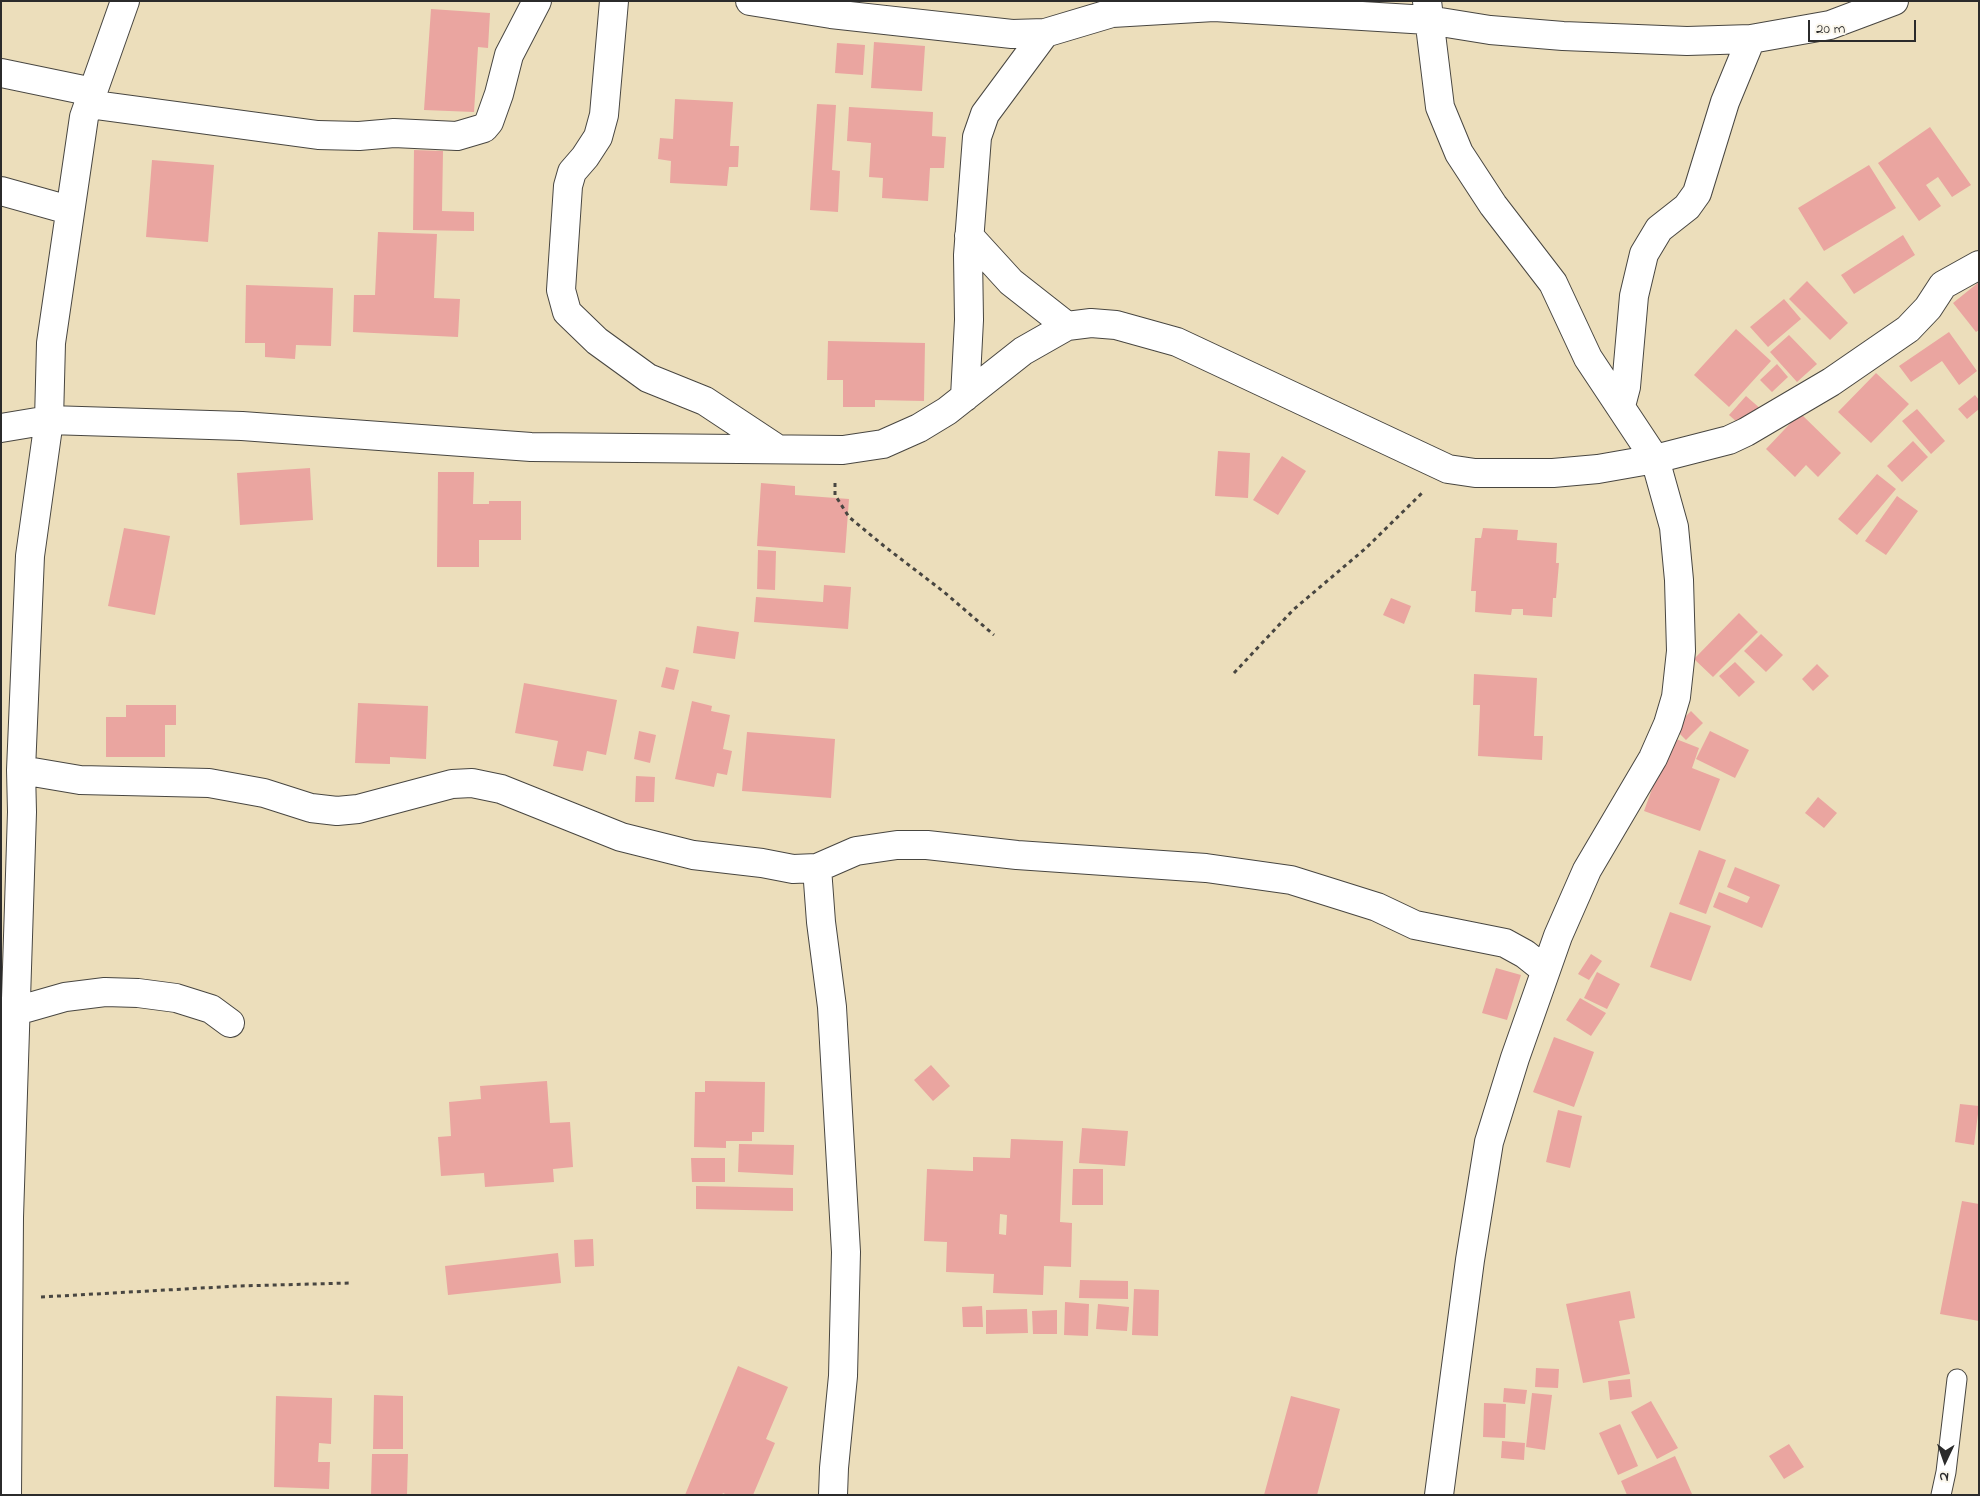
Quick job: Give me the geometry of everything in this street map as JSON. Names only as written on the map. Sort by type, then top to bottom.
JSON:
[{"type":"street","points":[[7,1495],[8,1299],[5,1218],[11,999],[12,816],[21,770],[30,556],[49,420],[52,343],[69,210],[84,117],[125,1]]},
{"type":"street","points":[[1,73],[91,98],[318,135],[359,136],[394,133],[457,136],[484,128],[489,122],[499,94],[509,55],[537,1]]},
{"type":"street","points":[[614,1],[604,115],[598,136],[585,157],[572,172],[568,186],[563,242],[561,290],[563,301],[567,312],[579,326],[623,361],[648,378],[705,401],[776,448]]},
{"type":"street","points":[[750,1],[831,14],[1012,34],[1045,33],[1112,14],[1214,8],[1427,11],[1490,30],[1563,36],[1687,41],[1751,39],[1830,25],[1894,1]]},
{"type":"street","points":[[1427,11],[1440,106],[1459,153],[1493,205],[1553,283],[1588,358],[1656,458],[1674,527],[1680,580],[1680,651],[1676,697],[1661,743],[1587,870],[1545,970],[1489,1142],[1470,1260],[1439,1495]]},
{"type":"street","points":[[966,397],[969,320],[969,236],[977,137],[985,114],[1045,33]]},
{"type":"street","points":[[1621,406],[1626,387],[1633,302],[1644,254],[1659,229],[1687,207],[1697,193],[1725,102],[1751,39]]},
{"type":"street","points":[[1,191],[69,210]]},
{"type":"street","points":[[969,236],[1011,282],[1067,326]]},
{"type":"street","points":[[1,428],[49,420],[242,426],[531,447],[843,450],[883,444],[918,428],[948,411],[1023,351],[1067,326],[1091,322],[1116,325],[1177,342],[1448,468],[1475,473],[1553,474],[1598,469],[1656,458],[1729,440],[1800,402],[1908,329],[1928,308],[1943,285],[1979,264]]},
{"type":"street","points":[[21,770],[80,780],[209,783],[264,792],[311,808],[337,811],[358,809],[452,784],[472,782],[501,789],[621,837],[693,855],[762,863],[793,869],[817,868],[856,851],[897,845],[927,845],[1017,855],[1206,868],[1291,880],[1377,907],[1415,925],[1506,943],[1525,954],[1545,970]]},
{"type":"street","points":[[817,868],[821,922],[832,1007],[846,1252],[843,1376],[833,1495]]},
{"type":"street","points":[[11,999],[65,997],[104,992],[138,993],[176,998],[211,1009],[230,1023]]},
{"type":"lane","points":[[1941,1495],[1946,1472],[1957,1379]]},
{"type":"path","points":[[867,446],[838,476],[834,487],[835,495],[849,517],[944,592],[994,635]]},
{"type":"path","points":[[1234,673],[1293,610],[1360,554],[1448,468]]},
{"type":"path","points":[[8,1299],[140,1290],[350,1284]]},
{"type":"building","points":[[431,9],[490,13],[488,48],[478,47],[474,112],[424,110]]},
{"type":"building","points":[[874,42],[925,46],[922,91],[871,88]]},
{"type":"building","points":[[837,43],[865,45],[863,75],[835,73]]},
{"type":"building","points":[[675,99],[733,102],[730,146],[739,146],[738,167],[729,167],[727,186],[670,183],[671,161],[658,159],[660,138],[673,139]]},
{"type":"building","points":[[817,104],[836,105],[832,170],[840,171],[838,212],[810,210]]},
{"type":"building","points":[[849,107],[933,112],[932,136],[946,137],[944,168],[930,168],[928,201],[882,198],[883,178],[869,177],[871,143],[847,141]]},
{"type":"building","points":[[1930,127],[1971,185],[1952,197],[1938,177],[1926,185],[1941,206],[1919,221],[1878,163]]},
{"type":"building","points":[[414,150],[443,151],[442,211],[474,212],[474,231],[413,230]]},
{"type":"building","points":[[152,160],[214,165],[208,242],[146,237]]},
{"type":"building","points":[[1869,165],[1896,208],[1824,251],[1798,208]]},
{"type":"building","points":[[378,232],[437,234],[434,298],[460,299],[458,337],[353,332],[354,295],[375,295]]},
{"type":"building","points":[[1903,235],[1915,255],[1854,294],[1841,275]]},
{"type":"building","points":[[1807,281],[1848,323],[1830,340],[1789,299]]},
{"type":"building","points":[[1979,282],[1979,330],[1976,332],[1953,303]]},
{"type":"building","points":[[246,285],[333,288],[331,346],[296,345],[295,359],[265,357],[265,343],[245,343]]},
{"type":"building","points":[[1784,299],[1801,319],[1768,347],[1750,327]]},
{"type":"building","points":[[1736,329],[1771,361],[1729,407],[1694,375]]},
{"type":"building","points":[[1949,332],[1977,371],[1959,385],[1942,361],[1911,382],[1899,366]]},
{"type":"building","points":[[1789,335],[1817,364],[1797,382],[1770,352]]},
{"type":"building","points":[[828,341],[925,343],[924,401],[875,400],[875,407],[843,407],[843,380],[827,380]]},
{"type":"building","points":[[1777,364],[1788,377],[1772,392],[1760,380]]},
{"type":"building","points":[[1876,373],[1909,404],[1871,443],[1838,412]]},
{"type":"building","points":[[1975,395],[1979,400],[1979,409],[1967,419],[1958,409]]},
{"type":"building","points":[[1746,396],[1762,410],[1745,429],[1729,415]]},
{"type":"building","points":[[1917,409],[1945,441],[1931,454],[1902,421]]},
{"type":"building","points":[[1800,413],[1841,453],[1818,477],[1806,465],[1795,477],[1766,449]]},
{"type":"building","points":[[1913,441],[1928,457],[1902,482],[1887,466]]},
{"type":"building","points":[[1218,451],[1250,453],[1248,498],[1215,496]]},
{"type":"building","points":[[1282,456],[1306,471],[1278,515],[1253,500]]},
{"type":"building","points":[[310,468],[313,520],[240,525],[237,473]]},
{"type":"building","points":[[438,472],[474,472],[473,504],[489,504],[489,501],[521,501],[521,540],[479,540],[479,567],[437,567]]},
{"type":"building","points":[[1877,474],[1896,489],[1857,535],[1838,519]]},
{"type":"building","points":[[761,483],[795,486],[795,495],[849,499],[845,553],[757,546]]},
{"type":"building","points":[[1897,496],[1918,511],[1886,555],[1865,541]]},
{"type":"building","points":[[124,528],[170,536],[155,615],[108,606]]},
{"type":"building","points":[[1483,528],[1518,530],[1517,540],[1557,543],[1556,563],[1559,563],[1556,598],[1553,598],[1552,617],[1523,615],[1523,609],[1512,609],[1511,615],[1475,612],[1476,591],[1471,591],[1475,538],[1481,538]]},
{"type":"building","points":[[758,550],[776,551],[775,590],[757,589]]},
{"type":"building","points":[[824,585],[851,587],[848,629],[754,622],[756,597],[823,602]]},
{"type":"building","points":[[1391,598],[1411,606],[1404,624],[1383,615]]},
{"type":"building","points":[[1739,613],[1758,632],[1713,677],[1694,659]]},
{"type":"building","points":[[697,626],[739,632],[735,659],[693,653]]},
{"type":"building","points":[[1761,634],[1783,655],[1766,672],[1744,651]]},
{"type":"building","points":[[1735,662],[1755,682],[1739,697],[1719,676]]},
{"type":"building","points":[[1817,664],[1829,676],[1813,691],[1802,679]]},
{"type":"building","points":[[666,667],[679,670],[674,690],[661,687]]},
{"type":"building","points":[[1474,674],[1537,678],[1534,736],[1543,736],[1542,760],[1478,756],[1480,705],[1473,705]]},
{"type":"building","points":[[524,683],[617,700],[606,755],[587,751],[583,771],[553,766],[558,741],[515,733]]},
{"type":"building","points":[[692,701],[712,706],[711,711],[730,715],[723,749],[732,751],[727,775],[717,773],[714,787],[675,779]]},
{"type":"building","points":[[358,703],[428,706],[426,759],[390,757],[390,764],[355,763]]},
{"type":"building","points":[[126,705],[176,705],[176,725],[165,725],[165,757],[106,757],[106,717],[126,717]]},
{"type":"building","points":[[1691,711],[1703,723],[1686,740],[1674,728]]},
{"type":"building","points":[[639,731],[656,735],[650,763],[634,759]]},
{"type":"building","points":[[1710,731],[1749,750],[1735,778],[1696,759]]},
{"type":"building","points":[[747,732],[835,739],[831,798],[742,791]]},
{"type":"building","points":[[1671,737],[1699,748],[1692,768],[1720,779],[1700,831],[1644,811]]},
{"type":"building","points":[[636,776],[655,777],[654,802],[635,802]]},
{"type":"building","points":[[1818,797],[1837,813],[1824,828],[1805,813]]},
{"type":"building","points":[[1699,850],[1726,860],[1706,914],[1679,904]]},
{"type":"building","points":[[1735,867],[1780,885],[1762,928],[1713,907],[1719,892],[1747,903],[1750,897],[1727,887]]},
{"type":"building","points":[[1670,912],[1711,926],[1691,981],[1650,967]]},
{"type":"building","points":[[1591,954],[1602,961],[1589,980],[1578,974]]},
{"type":"building","points":[[1496,968],[1521,975],[1507,1020],[1482,1013]]},
{"type":"building","points":[[1597,972],[1620,984],[1607,1009],[1584,998]]},
{"type":"building","points":[[1580,998],[1606,1013],[1591,1036],[1566,1020]]},
{"type":"building","points":[[1554,1037],[1594,1052],[1574,1107],[1533,1092]]},
{"type":"building","points":[[931,1065],[950,1086],[933,1101],[914,1080]]},
{"type":"building","points":[[547,1081],[550,1123],[570,1122],[573,1167],[553,1169],[554,1182],[485,1187],[484,1173],[441,1176],[438,1137],[451,1136],[449,1102],[481,1099],[480,1086]]},
{"type":"building","points":[[705,1081],[765,1082],[764,1132],[752,1132],[752,1141],[726,1141],[726,1148],[694,1147],[695,1092],[705,1092]]},
{"type":"building","points":[[1960,1104],[1979,1106],[1974,1145],[1955,1142]]},
{"type":"building","points":[[1558,1110],[1582,1116],[1570,1168],[1546,1162]]},
{"type":"building","points":[[1082,1128],[1128,1131],[1125,1166],[1079,1163]]},
{"type":"building","points":[[1011,1139],[1063,1141],[1060,1222],[1072,1223],[1071,1267],[1044,1266],[1043,1295],[993,1293],[994,1274],[946,1272],[947,1242],[924,1241],[927,1169],[973,1171],[973,1157],[1010,1158]],"holes":[[[1000,1214],[1007,1215],[1006,1235],[999,1234]]]},
{"type":"building","points":[[739,1144],[794,1145],[793,1175],[738,1172]]},
{"type":"building","points":[[691,1158],[725,1158],[725,1182],[692,1182]]},
{"type":"building","points":[[1073,1169],[1103,1169],[1103,1205],[1072,1205]]},
{"type":"building","points":[[696,1186],[793,1188],[793,1211],[696,1209]]},
{"type":"building","points":[[1962,1201],[1979,1204],[1979,1321],[1940,1314]]},
{"type":"building","points":[[593,1239],[594,1266],[575,1267],[574,1240]]},
{"type":"building","points":[[558,1253],[561,1283],[448,1295],[445,1266]]},
{"type":"building","points":[[1080,1280],[1128,1281],[1128,1299],[1079,1298]]},
{"type":"building","points":[[1134,1289],[1159,1290],[1158,1336],[1132,1335]]},
{"type":"building","points":[[1630,1291],[1635,1318],[1619,1321],[1630,1374],[1583,1383],[1566,1304]]},
{"type":"building","points":[[1065,1302],[1089,1304],[1088,1336],[1064,1335]]},
{"type":"building","points":[[1098,1304],[1129,1307],[1127,1331],[1096,1329]]},
{"type":"building","points":[[982,1306],[983,1327],[963,1327],[962,1307]]},
{"type":"building","points":[[1027,1309],[1028,1333],[986,1334],[986,1310]]},
{"type":"building","points":[[1057,1310],[1057,1334],[1033,1334],[1032,1311]]},
{"type":"building","points":[[738,1366],[788,1387],[766,1439],[775,1443],[753,1495],[727,1495],[723,1493],[722,1495],[685,1495]]},
{"type":"building","points":[[1536,1368],[1559,1369],[1558,1388],[1535,1387]]},
{"type":"building","points":[[1630,1379],[1632,1397],[1610,1400],[1608,1381]]},
{"type":"building","points":[[1504,1388],[1527,1390],[1525,1404],[1503,1402]]},
{"type":"building","points":[[1532,1393],[1552,1395],[1545,1450],[1526,1447]]},
{"type":"building","points":[[374,1395],[403,1396],[403,1449],[373,1449]]},
{"type":"building","points":[[276,1396],[332,1398],[331,1444],[319,1443],[318,1462],[330,1462],[329,1489],[274,1487]]},
{"type":"building","points":[[1291,1396],[1340,1409],[1317,1495],[1264,1495]]},
{"type":"building","points":[[1651,1401],[1678,1448],[1657,1459],[1631,1412]]},
{"type":"building","points":[[1484,1403],[1506,1404],[1505,1438],[1483,1437]]},
{"type":"building","points":[[1620,1424],[1638,1466],[1618,1475],[1599,1433]]},
{"type":"building","points":[[1502,1441],[1525,1443],[1524,1460],[1501,1458]]},
{"type":"building","points":[[1789,1444],[1804,1467],[1784,1479],[1769,1456]]},
{"type":"building","points":[[372,1454],[408,1454],[407,1495],[371,1495]]},
{"type":"building","points":[[1675,1456],[1692,1494],[1627,1495],[1621,1481]]}]
